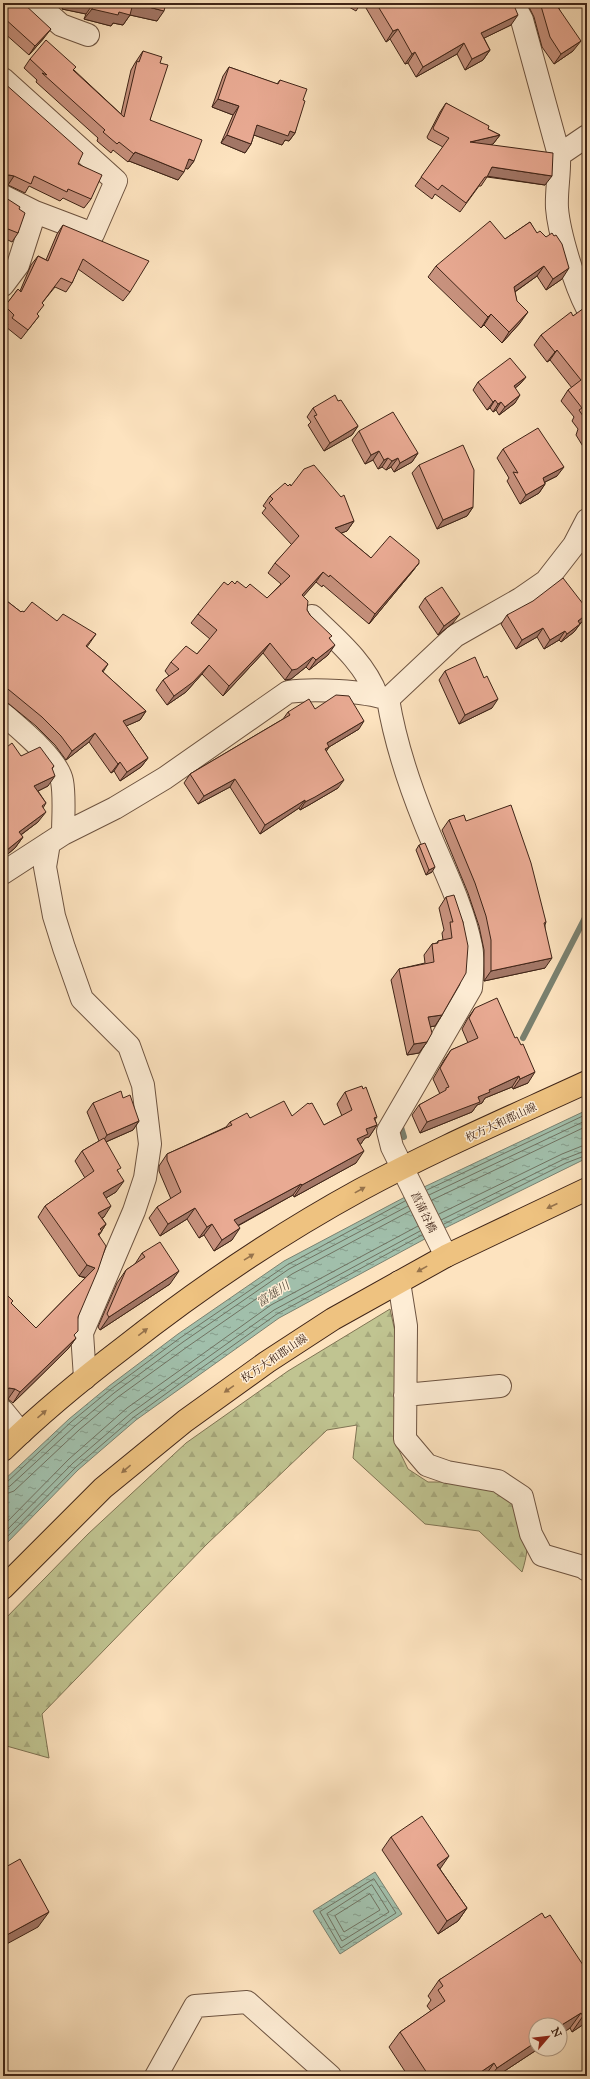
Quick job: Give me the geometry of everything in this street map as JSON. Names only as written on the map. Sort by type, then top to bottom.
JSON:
[{"type":"main road","name":"枚方大和郡山線","points":[[3,1450],[84,1378],[223,1273],[291,1230],[403,1168],[587,1082]]},
{"type":"main road","name":"枚方大和郡山線","points":[[3,1588],[103,1488],[185,1421],[267,1362],[333,1319],[446,1256],[587,1189]]},
{"type":"street","points":[[36,3],[61,25],[88,35]]},
{"type":"street","points":[[513,3],[522,20],[559,155],[560,176],[557,207],[567,251],[581,296],[587,308]]},
{"type":"street","points":[[3,79],[116,182],[93,234],[36,212],[3,196]]},
{"type":"street","points":[[559,155],[587,136]]},
{"type":"street","points":[[3,285],[18,265],[36,212]]},
{"type":"street","points":[[3,873],[56,838],[108,811],[164,778],[288,692],[302,690],[382,698],[455,636],[520,599],[546,581],[574,545],[587,520]]},
{"type":"street","points":[[312,616],[365,670],[382,698]]},
{"type":"street","name":"菖蒲谷橋","points":[[382,698],[424,822],[452,884],[471,947],[473,970],[471,988],[388,1131],[392,1147],[446,1256]]},
{"type":"street","points":[[3,714],[35,742],[57,769],[62,780],[56,838],[44,867],[54,916],[82,999],[129,1046],[143,1085],[150,1144],[145,1178],[134,1211],[82,1333],[84,1378]]},
{"type":"street","points":[[399,1282],[406,1326],[405,1439],[427,1465],[447,1472],[498,1481],[522,1497],[531,1534],[542,1555],[583,1567],[587,1570]]},
{"type":"street","points":[[405,1395],[500,1386]]},
{"type":"street","points":[[3,1411],[21,1433]]},
{"type":"street","points":[[159,2075],[195,2006],[247,2002],[330,2076]]},
{"type":"green space","points":[[390,1309],[398,1345],[394,1440],[408,1469],[428,1482],[476,1482],[510,1495],[520,1515],[526,1532],[527,1550],[522,1572],[479,1531],[425,1524],[353,1458],[357,1425],[327,1430],[207,1544],[42,1714],[49,1758],[3,1745],[3,1621],[88,1534],[186,1443],[288,1371]]},
{"type":"water","name":"富雄川","points":[[587,1110],[587,1158],[445,1228],[279,1318],[136,1420],[78,1470],[3,1547],[3,1481],[69,1419],[109,1386],[178,1334],[284,1261],[424,1187]]},
{"type":"water","points":[[375,1872],[402,1914],[340,1954],[313,1911]]},
{"type":"building","points":[[3,3],[23,3],[51,29],[35,46],[3,17]]},
{"type":"building","points":[[90,3],[133,3],[130,15],[119,12],[118,15],[92,9],[93,4]]},
{"type":"building","points":[[133,3],[166,3],[164,11]]},
{"type":"building","points":[[376,3],[513,3],[518,15],[481,33],[490,50],[472,59],[464,43],[423,67],[415,52],[412,54],[398,29],[393,31]]},
{"type":"building","points":[[540,3],[560,3],[557,6],[581,41],[561,54],[550,37]]},
{"type":"building","points":[[46,40],[76,67],[73,70],[124,117],[137,61],[139,62],[143,51],[162,57],[160,63],[168,65],[150,120],[202,140],[194,161],[189,159],[184,172],[135,152],[134,154],[119,142],[117,144],[103,132],[105,130],[42,73],[47,75],[30,59]]},
{"type":"building","points":[[229,67],[278,84],[280,80],[307,89],[303,100],[305,101],[295,133],[290,131],[288,136],[257,125],[251,144],[227,135],[239,106],[218,99]]},
{"type":"building","points":[[3,82],[83,153],[78,164],[102,175],[91,199],[68,189],[67,192],[34,176],[31,184],[14,176],[3,176]]},
{"type":"building","points":[[446,103],[489,126],[488,129],[500,135],[470,142],[553,153],[552,176],[492,167],[487,177],[485,177],[466,203],[442,185],[438,190],[421,177],[449,138],[433,128]]},
{"type":"building","points":[[3,196],[20,207],[19,209],[25,213],[18,233],[8,229],[3,240]]},
{"type":"building","points":[[490,221],[505,239],[530,222],[537,233],[540,231],[546,237],[552,233],[554,236],[556,235],[562,244],[569,268],[553,279],[544,266],[514,287],[517,301],[528,312],[509,332],[491,314],[488,317],[436,266]]},
{"type":"building","points":[[63,225],[149,261],[130,292],[83,259],[72,283],[61,278],[42,303],[44,305],[37,314],[39,316],[28,330],[12,318],[14,315],[5,306],[18,289],[21,292],[38,256],[48,261]]},
{"type":"building","points":[[584,308],[585,310],[587,309],[587,431],[583,424],[585,419],[579,410],[582,408],[568,390],[581,380],[557,350],[555,352],[541,335],[571,312],[573,316]]},
{"type":"building","points":[[510,358],[526,377],[514,386],[520,395],[505,407],[501,402],[498,404],[495,400],[493,402],[478,382]]},
{"type":"building","points":[[335,395],[338,401],[341,400],[358,426],[330,443],[314,416],[317,415],[313,408]]},
{"type":"building","points":[[393,412],[418,453],[400,463],[398,458],[392,461],[388,458],[384,460],[379,451],[371,455],[359,431]]},
{"type":"building","points":[[538,428],[564,467],[543,478],[545,484],[526,495],[513,472],[518,473],[503,449]]},
{"type":"building","points":[[463,445],[474,470],[473,507],[443,520],[419,465]]},
{"type":"building","points":[[314,465],[341,497],[344,495],[354,521],[335,528],[371,558],[390,536],[419,560],[419,563],[375,614],[330,575],[329,577],[323,572],[302,595],[308,601],[307,610],[310,615],[332,636],[329,638],[335,645],[316,660],[313,657],[297,669],[292,670],[270,643],[229,686],[209,665],[193,682],[174,696],[163,680],[179,669],[171,662],[186,646],[197,654],[217,630],[198,614],[224,582],[228,585],[232,581],[235,584],[237,581],[246,588],[250,584],[267,598],[290,576],[275,563],[299,536],[269,503],[273,499],[270,496],[285,483],[288,486],[290,484],[291,486],[304,469]]},
{"type":"building","points":[[563,578],[587,609],[587,614],[578,621],[580,624],[567,634],[565,631],[550,640],[543,628],[522,640],[507,615],[533,601]]},
{"type":"building","points":[[442,587],[460,614],[444,626],[425,598]]},
{"type":"building","points":[[3,598],[21,612],[24,612],[32,602],[57,621],[63,614],[96,634],[86,646],[108,664],[102,671],[146,711],[123,721],[148,758],[127,772],[120,762],[118,764],[95,733],[72,751],[61,736],[42,717],[3,685]]},
{"type":"building","points":[[475,657],[484,678],[487,676],[498,699],[465,715],[445,671]]},
{"type":"building","points":[[336,695],[349,696],[364,721],[327,743],[329,747],[325,749],[344,780],[305,802],[305,800],[265,825],[235,779],[204,796],[190,774],[290,715],[288,712],[309,699],[315,709]]},
{"type":"building","points":[[12,743],[21,756],[40,747],[54,766],[52,768],[55,776],[34,786],[46,803],[42,806],[46,812],[19,832],[23,837],[7,850],[3,845],[3,750]]},
{"type":"building","points":[[511,805],[531,863],[546,922],[544,923],[552,958],[491,971],[491,940],[486,916],[475,883],[449,820],[464,815],[466,821]]},
{"type":"building","points":[[425,843],[435,867],[429,870],[419,845]]},
{"type":"building","points":[[454,895],[463,922],[468,946],[466,973],[442,1015],[428,1017],[432,1033],[427,1042],[414,1044],[399,969],[434,962],[432,944],[452,938],[450,922],[453,922],[446,897]]},
{"type":"building","points":[[497,998],[515,1038],[517,1037],[521,1045],[523,1044],[535,1072],[520,1079],[519,1076],[489,1090],[490,1092],[478,1097],[480,1102],[427,1122],[419,1105],[449,1087],[440,1068],[451,1050],[478,1038],[469,1018],[475,1008]]},
{"type":"building","points":[[362,1086],[363,1089],[366,1087],[377,1117],[374,1118],[377,1125],[366,1129],[368,1134],[357,1139],[364,1151],[234,1220],[240,1228],[222,1240],[212,1224],[207,1227],[195,1208],[168,1224],[157,1207],[181,1192],[167,1160],[167,1154],[232,1125],[230,1122],[247,1113],[250,1118],[284,1101],[292,1116],[308,1103],[312,1103],[324,1125],[352,1110],[345,1092]]},
{"type":"building","points":[[121,1091],[123,1098],[130,1095],[139,1121],[107,1135],[93,1103]]},
{"type":"building","points":[[104,1138],[121,1168],[117,1170],[124,1181],[103,1193],[111,1206],[98,1213],[106,1224],[100,1229],[102,1231],[98,1234],[106,1246],[98,1270],[78,1317],[78,1331],[74,1335],[76,1338],[20,1392],[9,1388],[3,1391],[3,1291],[13,1301],[11,1303],[36,1328],[95,1268],[87,1265],[45,1206],[94,1171],[82,1151]]},
{"type":"building","points":[[160,1242],[179,1271],[109,1317],[107,1314],[126,1270],[145,1257],[142,1253]]},
{"type":"building","points":[[422,1816],[449,1856],[437,1865],[467,1908],[447,1921],[391,1837]]},
{"type":"building","points":[[20,1859],[49,1912],[3,1937],[3,1866],[4,1868]]},
{"type":"building","points":[[542,1913],[545,1918],[550,1915],[587,1971],[587,2014],[583,2016],[581,2013],[568,2021],[568,2017],[528,2017],[528,2047],[497,2068],[494,2063],[475,2076],[429,2076],[400,2032],[445,2001],[438,1990],[443,1986],[439,1980]]},
{"type":"waterway","points":[[523,1038],[587,914]]},
{"type":"waterway","points":[[401,1122],[400,1124],[404,1137]]}]
